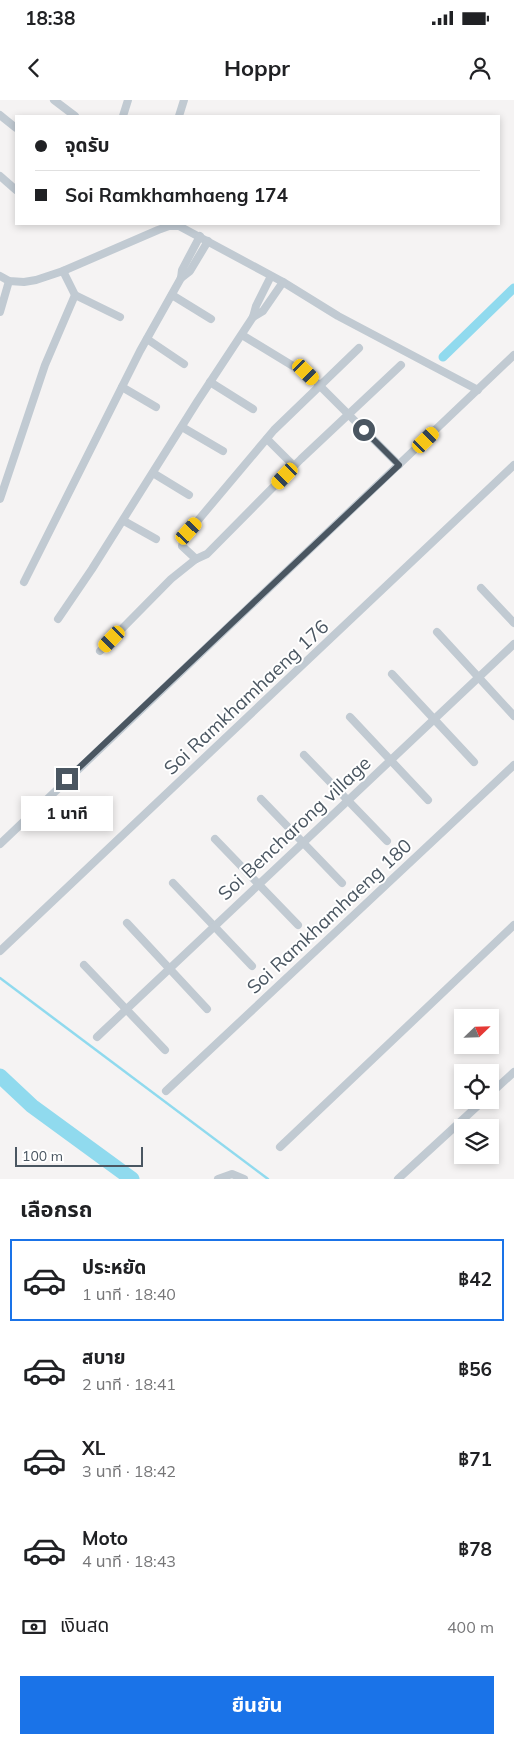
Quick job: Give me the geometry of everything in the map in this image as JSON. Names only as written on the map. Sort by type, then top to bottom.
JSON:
[{"type":"street","points":[[54,100],[74,115]]},
{"type":"street","points":[[123,115],[128,100]]},
{"type":"street","points":[[179,115],[184,100]]},
{"type":"street","points":[[0,115],[15,127]]},
{"type":"street","points":[[0,176],[15,189]]},
{"type":"street","points":[[0,276],[9,281],[24,282],[36,280],[63,271],[169,226],[180,226],[283,282],[338,316],[478,390]]},
{"type":"street","points":[[24,582],[122,387],[181,278],[184,266],[200,236]]},
{"type":"street","points":[[181,278],[190,271],[208,241]]},
{"type":"street","points":[[63,271],[75,295],[120,317]]},
{"type":"street","points":[[58,619],[124,521],[210,382],[253,318],[256,306],[271,276]]},
{"type":"street","points":[[0,312],[9,281]]},
{"type":"street","points":[[253,318],[264,311],[283,282]]},
{"type":"street","points":[[0,499],[45,365],[75,295]]},
{"type":"street","points":[[172,295],[211,319]]},
{"type":"street","points":[[242,335],[293,366]]},
{"type":"street","points":[[147,339],[184,364]]},
{"type":"street","points":[[196,558],[182,546],[184,538],[267,439],[359,348]]},
{"type":"street","points":[[0,844],[514,355]]},
{"type":"street","points":[[100,651],[170,579],[196,558],[207,554],[294,466],[401,365]]},
{"type":"street","points":[[306,372],[399,465]]},
{"type":"street","points":[[210,382],[253,409]]},
{"type":"street","points":[[122,387],[156,407]]},
{"type":"street","points":[[182,427],[223,451]]},
{"type":"street","points":[[267,439],[294,466]]},
{"type":"street","name":"Soi Ramkhamhaeng 176","points":[[0,951],[4,943],[514,465]]},
{"type":"street","points":[[153,473],[189,494]]},
{"type":"street","points":[[124,521],[156,539]]},
{"type":"street","points":[[481,588],[514,623]]},
{"type":"street","points":[[437,632],[514,716]]},
{"type":"street","name":"Soi Bencharong village","points":[[97,1037],[514,644]]},
{"type":"street","points":[[392,674],[474,762]]},
{"type":"street","points":[[350,717],[428,800]]},
{"type":"street","points":[[304,755],[387,841]]},
{"type":"street","name":"Soi Ramkhamhaeng 180","points":[[166,1091],[514,765]]},
{"type":"street","points":[[261,799],[342,883]]},
{"type":"street","points":[[215,839],[298,926]]},
{"type":"street","points":[[173,883],[252,966]]},
{"type":"street","points":[[127,924],[207,1009]]},
{"type":"street","points":[[280,1147],[514,924]]},
{"type":"street","points":[[84,965],[165,1050]]},
{"type":"street","points":[[499,1086],[514,1072]]},
{"type":"street","points":[[398,1179],[474,1109]]},
{"type":"street","points":[[218,1179],[232,1174],[244,1179]]},
{"type":"waterway","points":[[443,357],[514,288]]},
{"type":"waterway","points":[[0,978],[268,1179]]},
{"type":"waterway","points":[[0,1076],[32,1106],[132,1179]]},
{"type":"route","points":[[67,779],[399,465],[364,430]]}]
